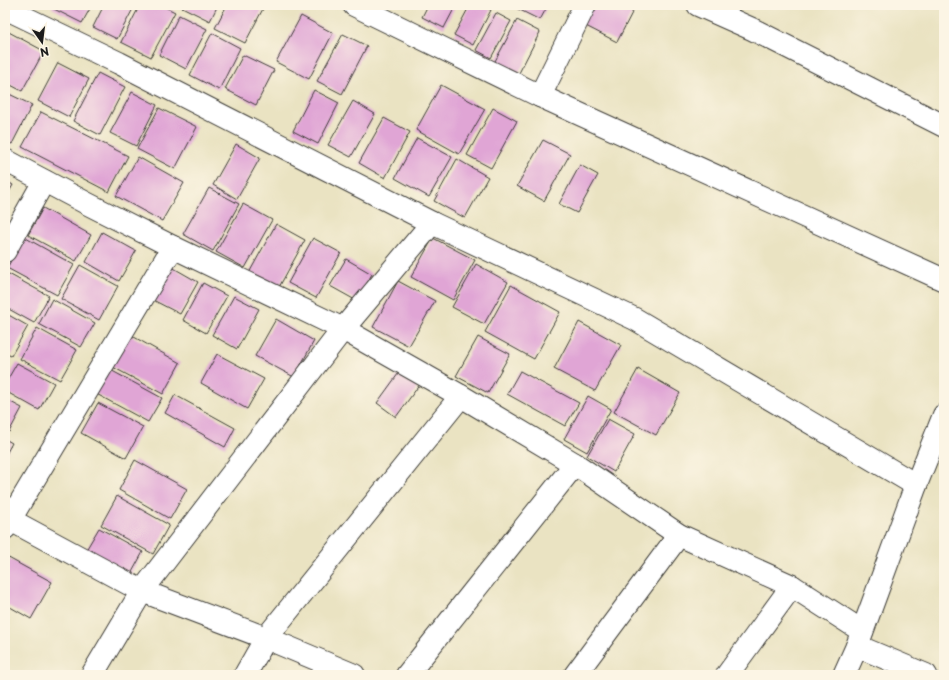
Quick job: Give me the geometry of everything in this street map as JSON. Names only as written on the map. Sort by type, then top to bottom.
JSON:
[{"type":"street","points":[[354,5],[540,96],[944,280]]},
{"type":"street","points":[[540,96],[585,5]]},
{"type":"street","points":[[698,5],[752,29],[944,126]]},
{"type":"street","points":[[5,8],[119,63],[432,223],[635,319],[916,485]]},
{"type":"street","points":[[5,160],[173,247],[343,329],[461,396],[575,464],[679,535],[792,586],[860,639],[926,675]]},
{"type":"street","points":[[5,251],[44,181]]},
{"type":"street","points":[[92,675],[142,591],[343,329],[432,223]]},
{"type":"street","points":[[173,247],[7,521],[142,591],[266,638],[354,675]]},
{"type":"street","points":[[246,675],[266,638],[461,396]]},
{"type":"street","points":[[844,675],[860,639],[916,485],[944,415]]},
{"type":"street","points":[[407,675],[575,464]]},
{"type":"street","points":[[575,675],[679,535]]},
{"type":"street","points":[[727,675],[792,586]]},
{"type":"building","points":[[53,5],[92,5],[82,23],[52,8]]},
{"type":"building","points":[[104,5],[135,5],[117,39],[93,27]]},
{"type":"building","points":[[140,5],[161,5],[175,12],[151,57],[121,42]]},
{"type":"building","points":[[183,5],[218,5],[210,21],[182,7]]},
{"type":"building","points":[[227,5],[265,5],[245,43],[215,28]]},
{"type":"building","points":[[428,5],[456,5],[444,28],[422,17]]},
{"type":"building","points":[[470,5],[481,5],[491,10],[473,45],[454,35]]},
{"type":"building","points":[[510,5],[548,5],[540,20]]},
{"type":"building","points":[[591,5],[636,5],[617,42],[582,24]]},
{"type":"building","points":[[496,13],[511,21],[491,58],[476,50]]},
{"type":"building","points":[[179,15],[207,29],[186,69],[159,55]]},
{"type":"building","points":[[301,16],[333,33],[309,79],[276,62]]},
{"type":"building","points":[[517,20],[540,32],[518,75],[494,63]]},
{"type":"building","points":[[5,30],[44,51],[22,91],[5,82]]},
{"type":"building","points":[[212,33],[240,48],[219,90],[190,75]]},
{"type":"building","points":[[343,34],[367,46],[342,94],[317,81]]},
{"type":"building","points":[[243,55],[274,70],[256,105],[225,89]]},
{"type":"building","points":[[58,63],[89,79],[69,117],[38,101]]},
{"type":"building","points":[[98,73],[125,87],[100,135],[73,121]]},
{"type":"building","points":[[441,85],[485,109],[459,154],[416,130]]},
{"type":"building","points":[[314,90],[339,103],[318,144],[293,131]]},
{"type":"building","points":[[5,92],[32,105],[12,144],[5,141]]},
{"type":"building","points":[[132,92],[157,105],[136,146],[110,133]]},
{"type":"building","points":[[353,101],[375,114],[351,157],[328,145]]},
{"type":"building","points":[[159,108],[197,127],[175,169],[137,149]]},
{"type":"building","points":[[493,108],[517,121],[491,168],[467,155]]},
{"type":"building","points":[[41,112],[128,156],[109,192],[22,147]]},
{"type":"building","points":[[384,118],[410,132],[385,178],[359,163]]},
{"type":"building","points":[[417,138],[452,157],[429,197],[395,178]]},
{"type":"building","points":[[543,140],[570,154],[544,201],[517,186]]},
{"type":"building","points":[[236,144],[260,158],[237,199],[213,185]]},
{"type":"building","points":[[138,157],[184,183],[162,221],[116,196]]},
{"type":"building","points":[[457,159],[488,177],[465,218],[434,201]]},
{"type":"building","points":[[580,165],[598,175],[577,213],[559,204]]},
{"type":"building","points":[[5,180],[13,185],[5,199]]},
{"type":"building","points":[[209,188],[239,204],[213,251],[183,234]]},
{"type":"building","points":[[243,204],[272,220],[245,268],[216,252]]},
{"type":"building","points":[[43,208],[91,235],[76,261],[28,235]]},
{"type":"building","points":[[276,224],[305,240],[278,289],[249,273]]},
{"type":"building","points":[[102,232],[136,251],[119,281],[86,262]]},
{"type":"building","points":[[24,237],[74,265],[57,295],[7,268]]},
{"type":"building","points":[[313,238],[341,253],[316,298],[288,283]]},
{"type":"building","points":[[433,238],[475,260],[453,300],[411,277]]},
{"type":"building","points":[[346,259],[372,274],[357,301],[330,286]]},
{"type":"building","points":[[476,264],[508,282],[484,324],[452,307]]},
{"type":"building","points":[[80,265],[118,286],[99,320],[61,299]]},
{"type":"building","points":[[170,266],[198,282],[180,314],[151,299]]},
{"type":"building","points":[[7,273],[49,296],[34,323],[5,307],[5,277]]},
{"type":"building","points":[[398,281],[435,301],[409,346],[373,327]]},
{"type":"building","points":[[203,283],[227,296],[206,333],[183,320]]},
{"type":"building","points":[[511,285],[560,312],[534,359],[485,332]]},
{"type":"building","points":[[234,296],[259,309],[237,349],[212,335]]},
{"type":"building","points":[[52,299],[95,323],[81,347],[39,324]]},
{"type":"building","points":[[5,313],[28,326],[11,356],[5,353]]},
{"type":"building","points":[[276,319],[314,341],[294,377],[255,356]]},
{"type":"building","points":[[579,322],[621,345],[595,391],[554,369]]},
{"type":"building","points":[[37,328],[77,350],[60,380],[20,359]]},
{"type":"building","points":[[127,333],[180,363],[163,394],[109,365]]},
{"type":"building","points":[[478,337],[510,354],[488,393],[456,376]]},
{"type":"building","points":[[217,354],[264,379],[247,409],[201,383]]},
{"type":"building","points":[[17,363],[54,383],[39,410],[5,391],[5,384]]},
{"type":"building","points":[[105,367],[162,398],[148,422],[91,391]]},
{"type":"building","points":[[638,369],[680,393],[656,435],[614,412]]},
{"type":"building","points":[[401,370],[420,384],[396,417],[377,403]]},
{"type":"building","points":[[520,371],[579,403],[565,426],[507,394]]},
{"type":"building","points":[[175,395],[235,428],[225,447],[165,413]]},
{"type":"building","points":[[588,396],[611,409],[587,452],[564,439]]},
{"type":"building","points":[[5,399],[22,408],[9,432],[5,430]]},
{"type":"building","points":[[98,403],[143,427],[126,458],[81,433]]},
{"type":"building","points":[[608,419],[635,434],[614,472],[587,456]]},
{"type":"building","points":[[5,439],[12,443],[5,456]]},
{"type":"building","points":[[135,460],[187,489],[170,519],[119,490]]},
{"type":"building","points":[[117,496],[169,525],[153,554],[101,525]]},
{"type":"building","points":[[99,528],[143,552],[131,574],[86,550]]},
{"type":"building","points":[[5,556],[52,582],[31,619],[5,604]]}]
